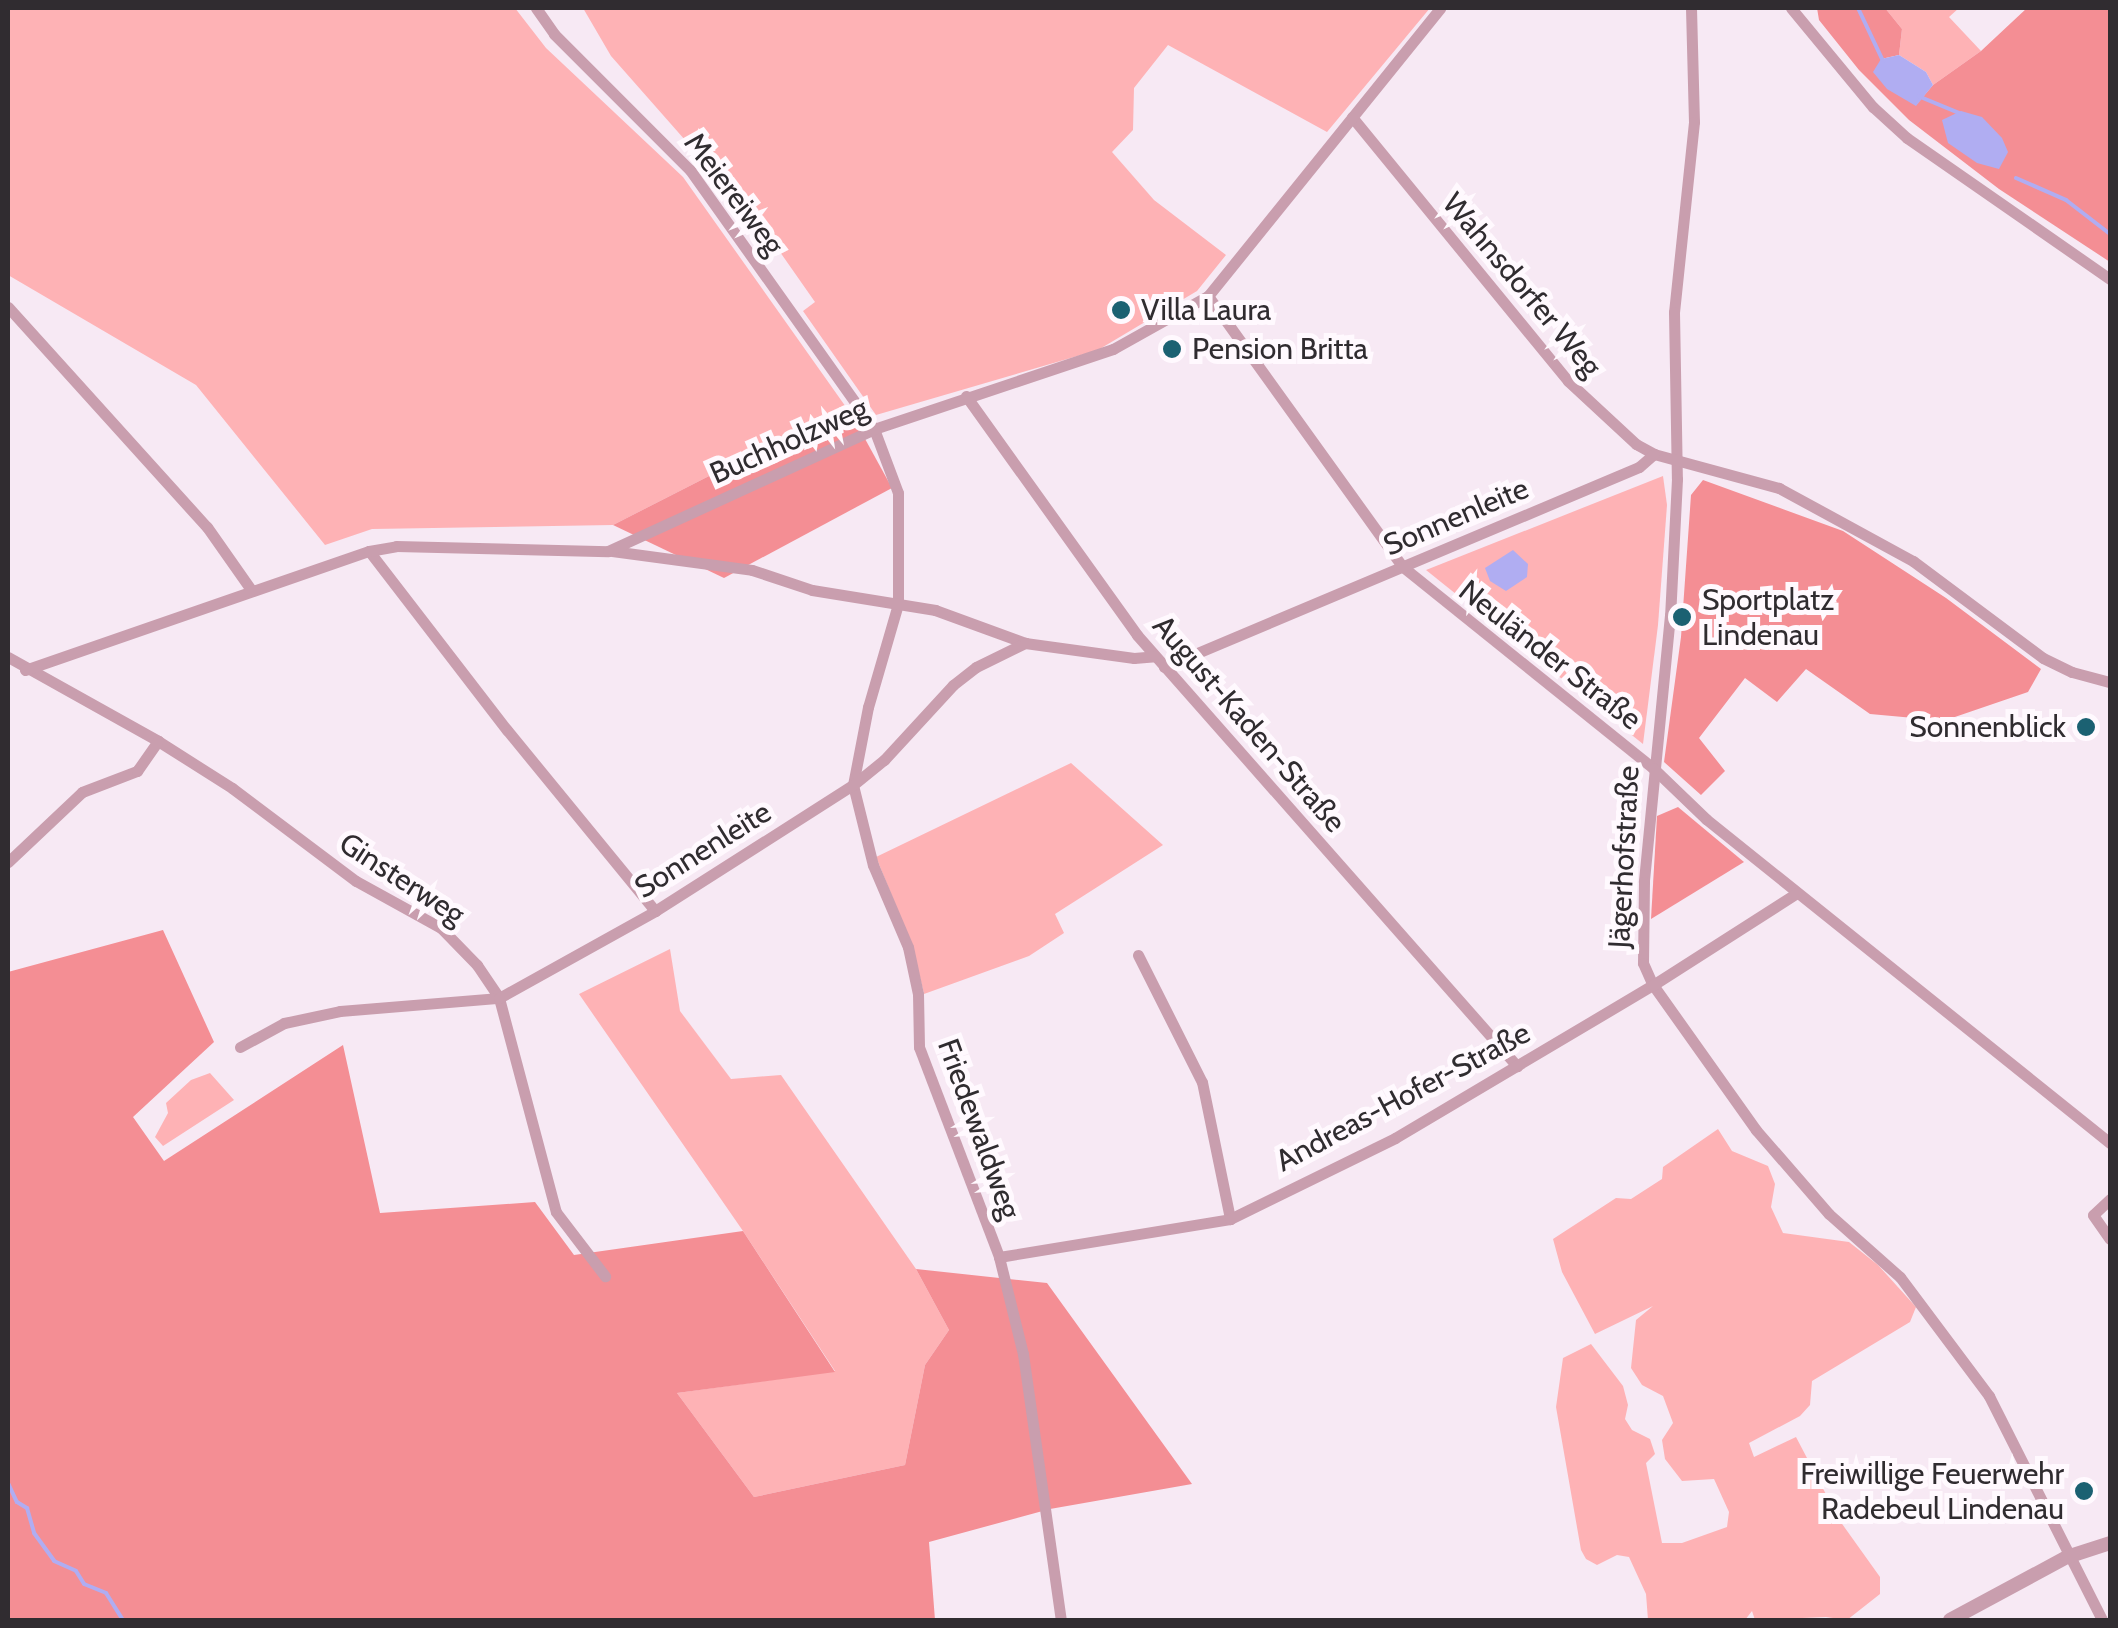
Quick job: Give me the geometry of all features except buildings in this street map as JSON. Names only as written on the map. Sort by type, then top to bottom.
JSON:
[{"type":"street","name":"Meiereiweg","points":[[536,8],[554,34],[690,170],[874,428]]},
{"type":"street","name":"Buchholzweg","points":[[17,668],[369,551],[396,546],[608,551],[874,428],[1092,358],[1208,296],[1440,8]]},
{"type":"street","name":"Jägerhofstraße","points":[[1691,8],[1694,122],[1674,312],[1670,615],[1644,882],[1643,963],[1654,985],[1756,1130],[1829,1214],[1900,1276],[1934,1316],[1989,1396],[2102,1620]]},
{"type":"street","points":[[1790,8],[1873,107],[1907,138],[2110,279]]},
{"type":"street","name":"Wahnsdorfer Weg","points":[[1352,117],[1568,381],[1616,428],[1654,454],[1674,460]]},
{"type":"street","name":"Neuländer Straße","points":[[1208,296],[1403,567],[1653,768],[1706,819],[2110,1143]]},
{"type":"street","points":[[8,307],[207,527],[252,591]]},
{"type":"street","name":"August-Kaden-Straße","points":[[966,396],[1164,667],[1517,1066]]},
{"type":"street","name":"Friedewaldweg","points":[[874,428],[898,493],[898,604],[868,707],[853,785],[872,864],[908,946],[918,994],[920,1047],[999,1257],[1023,1354],[1061,1620]]},
{"type":"street","name":"Sonnenleite","points":[[1164,667],[1639,467],[1654,454]]},
{"type":"street","points":[[1674,460],[1779,488],[1812,504],[1913,561],[2043,658],[2072,672],[2110,682]]},
{"type":"street","points":[[369,551],[507,730],[655,911]]},
{"type":"street","points":[[608,551],[752,570],[812,590],[935,610],[1026,643],[1134,658],[1155,656]]},
{"type":"street","name":"Sonnenleite","points":[[240,1047],[284,1023],[340,1011],[499,998],[655,911],[853,785],[884,760],[953,685],[976,667],[1026,643]]},
{"type":"street","name":"Ginsterweg","points":[[8,657],[17,668],[158,741],[232,788],[356,881],[442,928],[477,965],[499,998],[556,1212],[605,1276]]},
{"type":"street","points":[[8,862],[82,792],[137,771],[158,741]]},
{"type":"street","name":"Andreas-Hofer-Straße","points":[[999,1257],[1230,1219],[1395,1138],[1654,985],[1798,893]]},
{"type":"street","points":[[1138,955],[1202,1082],[1230,1219]]},
{"type":"street","points":[[2110,1199],[2093,1214],[2110,1239]]},
{"type":"street","points":[[1950,1620],[2067,1557],[2110,1543]]},
{"type":"shaded area","points":[[8,8],[515,8],[546,48],[683,177],[853,417],[801,429],[613,525],[372,529],[325,545],[196,385],[8,275]]},
{"type":"shaded area","points":[[583,8],[1430,8],[1327,132],[1168,45],[1134,88],[1133,130],[1112,152],[1154,200],[1226,255],[1197,291],[1098,350],[876,415],[803,311],[815,302],[773,242],[761,250],[685,140],[611,56]]},
{"type":"shaded area","points":[[1817,8],[1885,8],[1902,29],[1899,55],[1881,59],[1916,105],[1933,85],[1981,51],[2027,8],[2110,8],[2110,262],[1999,189],[1909,120],[1859,70],[1819,20]]},
{"type":"shaded area","points":[[1885,8],[1959,8],[1949,17],[1981,51],[1933,85],[1926,72],[1899,55],[1902,29]]},
{"type":"shaded area","points":[[1899,55],[1926,72],[1933,85],[1916,106],[1887,89],[1873,72],[1881,59]]},
{"type":"shaded area","points":[[1961,111],[1982,117],[2002,138],[2008,152],[1999,169],[1977,163],[1948,143],[1942,120]]},
{"type":"shaded area","points":[[853,417],[892,488],[724,578],[613,525],[801,429]]},
{"type":"shaded area","points":[[1663,476],[1667,505],[1658,625],[1643,744],[1426,570]]},
{"type":"shaded area","points":[[1703,480],[1843,531],[1946,598],[2041,669],[2028,692],[1949,719],[1925,719],[1870,714],[1806,669],[1777,702],[1745,678],[1699,738],[1725,771],[1701,795],[1664,762],[1681,637],[1691,495]]},
{"type":"shaded area","points":[[1513,550],[1528,564],[1527,577],[1506,591],[1490,581],[1485,568]]},
{"type":"shaded area","points":[[1071,763],[1163,845],[1055,914],[1064,933],[1029,956],[924,994],[912,945],[876,857]]},
{"type":"shaded area","points":[[1678,807],[1744,862],[1651,919],[1657,816]]},
{"type":"shaded area","points":[[163,930],[214,1042],[133,1117],[164,1161],[343,1045],[380,1213],[535,1202],[574,1255],[743,1231],[835,1372],[677,1393],[754,1497],[905,1465],[925,1365],[949,1330],[916,1269],[1047,1283],[1192,1484],[1050,1509],[929,1542],[935,1620],[8,1620],[8,972]]},
{"type":"shaded area","points":[[670,949],[680,1011],[731,1079],[781,1075],[916,1269],[949,1330],[925,1365],[905,1465],[754,1497],[677,1393],[835,1371],[579,994]]},
{"type":"shaded area","points":[[210,1073],[234,1100],[163,1146],[155,1137],[168,1113],[166,1103],[191,1080]]},
{"type":"shaded area","points":[[1718,1129],[1732,1151],[1768,1166],[1775,1184],[1771,1207],[1783,1233],[1849,1242],[1878,1265],[1916,1307],[1910,1322],[1812,1381],[1810,1405],[1800,1416],[1749,1443],[1754,1457],[1796,1437],[1840,1521],[1880,1577],[1880,1594],[1847,1620],[1755,1620],[1752,1611],[1745,1620],[1648,1620],[1646,1594],[1629,1557],[1617,1555],[1597,1565],[1586,1559],[1581,1550],[1556,1407],[1563,1358],[1591,1344],[1623,1386],[1628,1405],[1625,1419],[1632,1430],[1650,1439],[1655,1454],[1646,1463],[1662,1543],[1682,1543],[1727,1527],[1729,1512],[1714,1479],[1682,1481],[1665,1459],[1662,1440],[1673,1423],[1663,1396],[1642,1385],[1631,1368],[1636,1320],[1653,1306],[1595,1334],[1562,1272],[1553,1239],[1616,1198],[1631,1199],[1662,1179],[1663,1167]]},
{"type":"waterway","points":[[1858,8],[1883,61]]},
{"type":"waterway","points":[[1918,96],[1964,115]]},
{"type":"waterway","points":[[2016,178],[2066,200],[2110,234]]},
{"type":"waterway","points":[[8,1483],[17,1502],[27,1508],[34,1533],[54,1561],[76,1571],[84,1584],[106,1593],[123,1620]]},
{"type":"place","name":"Villa Laura","points":[[1121,310]]},
{"type":"place","name":"Pension Britta","points":[[1172,349]]},
{"type":"place","name":"Sportplatz Lindenau","points":[[1682,617]]},
{"type":"place","name":"Sonnenblick","points":[[2086,727]]},
{"type":"place","name":"Freiwillige Feuerwehr Radebeul Lindenau","points":[[2084,1491]]}]
